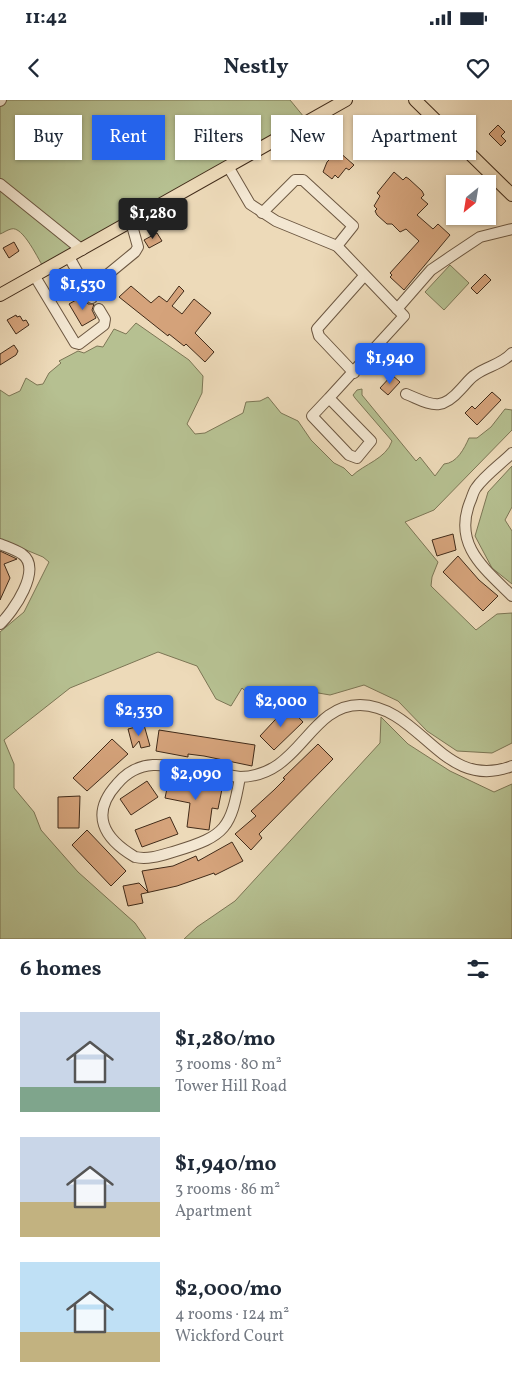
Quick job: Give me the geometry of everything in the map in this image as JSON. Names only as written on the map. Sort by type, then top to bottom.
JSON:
[{"type":"main road","points":[[0,295],[229,168],[346,100]]},
{"type":"main road","points":[[416,100],[512,195]]},
{"type":"street","points":[[229,168],[250,204],[262,213],[289,227],[337,246],[404,316],[354,373],[329,398],[312,416],[349,455],[357,458],[371,441],[329,398]]},
{"type":"street","points":[[262,213],[295,180],[303,180],[353,226],[337,246]]},
{"type":"street","points":[[0,184],[82,250]]},
{"type":"street","points":[[106,275],[138,247],[131,222]]},
{"type":"street","points":[[397,309],[431,270],[480,237],[512,229]]},
{"type":"street","points":[[69,257],[92,298]]},
{"type":"street","points":[[34,276],[75,343],[79,344],[104,325],[105,319],[99,309]]},
{"type":"street","points":[[354,373],[319,336],[317,329],[364,276]]},
{"type":"street","points":[[406,394],[435,406],[443,404],[452,400],[474,375],[501,363],[512,353]]},
{"type":"street","points":[[512,452],[476,488],[464,517],[464,531],[469,546],[477,559],[512,596]]},
{"type":"street","points":[[0,544],[22,554],[27,560],[29,572],[21,597],[10,615],[0,624]]},
{"type":"street","points":[[240,777],[231,816],[219,833],[206,842],[156,857],[135,857],[108,834],[102,821],[101,808],[106,796],[122,777],[136,768],[154,765],[240,777],[254,777],[268,773],[283,763],[322,720],[340,709],[359,705],[376,707],[396,715],[448,759],[464,768],[480,771],[512,766]]},
{"type":"green space","points":[[0,100],[290,100],[302,115],[271,115],[271,144],[261,150],[261,115],[175,115],[175,160],[243,160],[45,270],[21,232],[11,229],[0,234]]},
{"type":"green space","points":[[450,265],[469,283],[444,310],[425,292]]},
{"type":"green space","points":[[136,323],[189,360],[203,376],[202,393],[187,424],[195,434],[205,433],[243,413],[246,402],[260,401],[268,397],[281,413],[298,421],[311,440],[334,463],[344,468],[352,476],[380,457],[392,441],[355,398],[353,395],[357,390],[362,389],[362,395],[416,461],[420,457],[435,476],[444,464],[453,461],[460,455],[469,438],[477,438],[491,427],[505,409],[512,410],[512,430],[434,510],[405,522],[438,562],[432,577],[431,586],[476,630],[497,614],[512,613],[512,743],[492,753],[457,751],[427,731],[398,701],[364,685],[330,695],[301,690],[257,702],[242,688],[231,706],[216,699],[197,666],[158,652],[70,688],[4,740],[14,764],[14,788],[34,812],[41,830],[78,872],[135,923],[146,939],[0,939],[0,632],[24,612],[49,562],[43,557],[0,539],[0,390],[9,396],[20,391],[26,378],[37,385],[43,384],[49,373],[61,363],[59,361],[78,351],[84,353],[97,346],[103,347],[114,329],[126,334]]},
{"type":"green space","points":[[512,466],[512,507],[505,520],[512,531],[512,584],[492,568],[475,536],[488,492]]},
{"type":"green space","points":[[381,717],[408,744],[450,771],[494,792],[512,784],[512,939],[184,939],[197,927],[235,901],[380,743]]},
{"type":"building","points":[[498,125],[505,132],[501,136],[506,141],[501,146],[489,134]]},
{"type":"building","points":[[343,155],[354,165],[349,170],[346,168],[338,178],[335,175],[332,179],[323,172],[329,160],[343,160]]},
{"type":"building","points":[[394,172],[403,180],[406,177],[409,179],[422,191],[424,195],[421,198],[428,204],[417,215],[433,229],[438,224],[450,235],[404,290],[390,277],[392,275],[390,273],[419,241],[406,229],[400,232],[392,224],[387,224],[377,215],[375,211],[377,209],[374,206],[380,196],[377,193]]},
{"type":"building","points":[[157,233],[162,241],[149,248],[144,240]]},
{"type":"building","points":[[14,242],[19,251],[9,258],[3,248]]},
{"type":"building","points":[[485,274],[491,280],[477,294],[471,288]]},
{"type":"building","points":[[131,286],[151,303],[159,296],[167,302],[179,286],[184,291],[172,306],[182,314],[194,299],[211,313],[195,333],[214,352],[205,362],[186,344],[184,346],[169,334],[168,336],[119,297]]},
{"type":"building","points":[[83,296],[88,304],[94,304],[92,310],[96,318],[82,326],[69,304]]},
{"type":"building","points":[[16,315],[17,317],[20,316],[23,321],[26,320],[29,325],[16,334],[7,320]]},
{"type":"building","points":[[14,345],[18,351],[16,355],[0,365],[0,354]]},
{"type":"building","points":[[392,375],[400,382],[388,395],[380,388]]},
{"type":"building","points":[[492,392],[501,400],[477,425],[465,413],[472,406],[475,409]]},
{"type":"building","points":[[453,534],[456,550],[437,556],[432,540]]},
{"type":"building","points":[[0,551],[17,559],[4,564],[10,578],[0,600]]},
{"type":"building","points":[[458,556],[479,580],[498,596],[483,611],[443,572]]},
{"type":"building","points":[[288,706],[303,722],[274,750],[260,736]]},
{"type":"building","points":[[144,725],[150,746],[141,748],[139,741],[133,748],[128,729]]},
{"type":"building","points":[[159,730],[255,745],[252,766],[204,756],[188,754],[188,757],[156,751]]},
{"type":"building","points":[[112,739],[128,754],[87,791],[73,778]]},
{"type":"building","points":[[318,744],[333,759],[259,834],[262,838],[251,850],[235,834],[256,816],[251,811]]},
{"type":"building","points":[[169,779],[222,789],[218,809],[212,808],[209,830],[187,827],[190,803],[165,798]]},
{"type":"building","points":[[147,781],[158,797],[131,815],[120,799]]},
{"type":"building","points":[[80,796],[79,828],[58,828],[58,797]]},
{"type":"building","points":[[170,817],[178,834],[142,847],[135,830]]},
{"type":"building","points":[[87,830],[126,871],[111,886],[72,845]]},
{"type":"building","points":[[232,842],[243,861],[215,875],[214,873],[177,886],[141,894],[143,903],[128,906],[123,886],[139,883],[148,892],[142,871],[173,866],[196,856],[198,861]]}]
